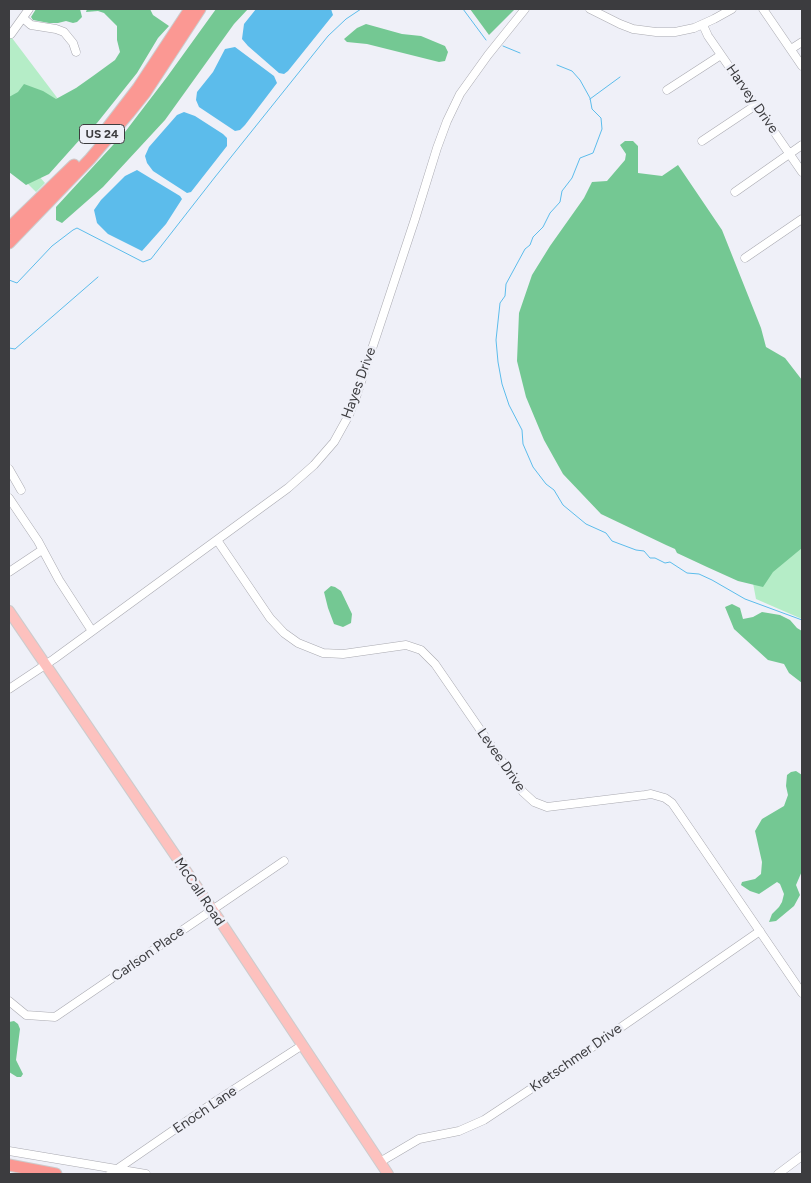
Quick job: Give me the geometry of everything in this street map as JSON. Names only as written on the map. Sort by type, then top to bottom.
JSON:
[{"type":"highway","name":"US 24","points":[[9,228],[100,137],[138,88],[190,9]]},
{"type":"highway","name":"US 24","points":[[9,243],[90,159],[129,113],[145,93],[200,9]]},
{"type":"highway","points":[[9,1165],[56,1174]]},
{"type":"main road","name":"McCall Road","points":[[9,611],[388,1174]]},
{"type":"street","points":[[12,34],[30,9]]},
{"type":"street","name":"Hayes Drive","points":[[9,690],[288,488],[314,466],[334,442],[355,400],[447,121],[466,86],[488,54],[525,9]]},
{"type":"street","points":[[590,9],[605,12],[633,29],[656,32],[675,32],[703,25],[732,9]]},
{"type":"street","points":[[764,9],[802,66]]},
{"type":"street","points":[[23,18],[31,25],[56,28],[64,32],[73,43],[76,52]]},
{"type":"street","name":"Harvey Drive","points":[[703,25],[802,172]]},
{"type":"street","points":[[791,50],[802,42]]},
{"type":"street","points":[[667,90],[721,54]]},
{"type":"street","points":[[702,141],[756,105]]},
{"type":"street","points":[[735,192],[802,145]]},
{"type":"street","points":[[745,258],[802,219]]},
{"type":"street","points":[[9,469],[21,490]]},
{"type":"street","points":[[9,498],[38,541],[92,631]]},
{"type":"street","name":"Levee Drive","points":[[217,540],[270,618],[284,633],[298,643],[323,653],[343,654],[406,645],[422,650],[435,664],[523,792],[534,802],[547,806],[651,794],[665,798],[681,816],[802,993]]},
{"type":"street","points":[[9,572],[42,550]]},
{"type":"street","name":"Carlson Place","points":[[9,1001],[26,1016],[55,1017],[284,861]]},
{"type":"street","name":"Kretschmer Drive","points":[[380,1162],[419,1139],[459,1131],[484,1120],[760,931]]},
{"type":"street","name":"Enoch Lane","points":[[110,1174],[301,1046]]},
{"type":"street","points":[[9,1151],[146,1174]]},
{"type":"street","points":[[778,1174],[802,1156]]},
{"type":"green space","points":[[36,9],[80,9],[82,17],[73,23],[66,21],[49,23],[33,20],[31,17]]},
{"type":"green space","points":[[87,9],[150,9],[153,15],[169,26],[158,38],[137,73],[97,123],[49,174],[26,185],[9,172],[9,97],[18,92],[24,84],[43,91],[56,99],[76,88],[115,60],[120,52],[117,40],[117,26],[104,13],[98,11],[86,12]]},
{"type":"green space","points":[[216,9],[248,9],[234,24],[165,120],[103,187],[62,223],[56,220],[56,207],[125,132]]},
{"type":"green space","points":[[470,9],[515,9],[489,35]]},
{"type":"green space","points":[[366,24],[402,34],[421,36],[445,46],[448,52],[445,61],[439,62],[367,44],[347,42],[344,39],[357,28]]},
{"type":"green space","points":[[9,34],[80,128],[38,175],[45,183],[36,192],[9,165]]},
{"type":"green space","points":[[625,141],[633,141],[638,146],[638,173],[662,176],[678,165],[722,230],[761,328],[766,347],[785,358],[802,380],[802,548],[773,572],[763,587],[738,581],[677,553],[675,549],[601,514],[563,474],[544,440],[526,397],[517,361],[519,313],[532,275],[584,198],[592,182],[607,181],[625,160],[626,154],[620,145]]},
{"type":"green space","points":[[802,535],[802,619],[756,599],[753,583]]},
{"type":"green space","points":[[331,586],[341,591],[352,614],[351,623],[343,627],[334,624],[328,608],[324,592]]},
{"type":"green space","points":[[732,604],[740,608],[743,619],[753,617],[762,612],[780,615],[790,620],[802,631],[802,683],[789,673],[784,664],[768,660],[734,629],[725,607]]},
{"type":"green space","points":[[796,771],[802,775],[802,871],[796,885],[800,895],[794,906],[776,921],[769,922],[772,914],[782,902],[784,894],[780,884],[777,882],[759,894],[741,885],[742,882],[755,879],[761,874],[762,862],[755,831],[762,819],[784,806],[788,795],[786,786],[787,775]]},
{"type":"green space","points":[[14,1021],[20,1029],[16,1060],[23,1074],[21,1077],[17,1077],[9,1072],[9,1022]]},
{"type":"water","points":[[256,9],[331,9],[333,15],[284,74],[279,73],[242,39],[244,24]]},
{"type":"water","points":[[235,47],[274,76],[277,83],[245,125],[240,130],[235,131],[199,107],[196,100],[197,92],[213,72],[225,49]]},
{"type":"water","points":[[184,112],[195,116],[227,138],[227,146],[191,192],[187,193],[153,171],[147,163],[145,156],[149,147],[177,115]]},
{"type":"water","points":[[137,170],[182,199],[166,224],[142,251],[108,234],[97,223],[94,210],[101,200],[125,176]]},
{"type":"waterway","points":[[9,280],[17,283],[52,246],[77,228],[143,262],[151,259],[328,36],[346,19],[361,9]]},
{"type":"waterway","points":[[463,9],[486,40]]},
{"type":"waterway","points":[[503,46],[520,53]]},
{"type":"waterway","points":[[557,65],[572,71],[580,80],[590,98],[592,109],[601,118],[602,129],[593,153],[580,158],[572,178],[562,191],[560,202],[550,213],[543,227],[533,237],[530,245],[525,249],[506,284],[505,296],[500,303],[496,340],[502,384],[509,405],[522,430],[523,444],[533,467],[546,484],[554,490],[563,505],[586,524],[606,533],[612,541],[644,551],[650,558],[655,558],[665,563],[670,562],[687,573],[699,574],[712,580],[745,599],[802,620]]},
{"type":"waterway","points":[[590,99],[620,77]]},
{"type":"waterway","points":[[9,348],[15,349],[98,277]]}]
